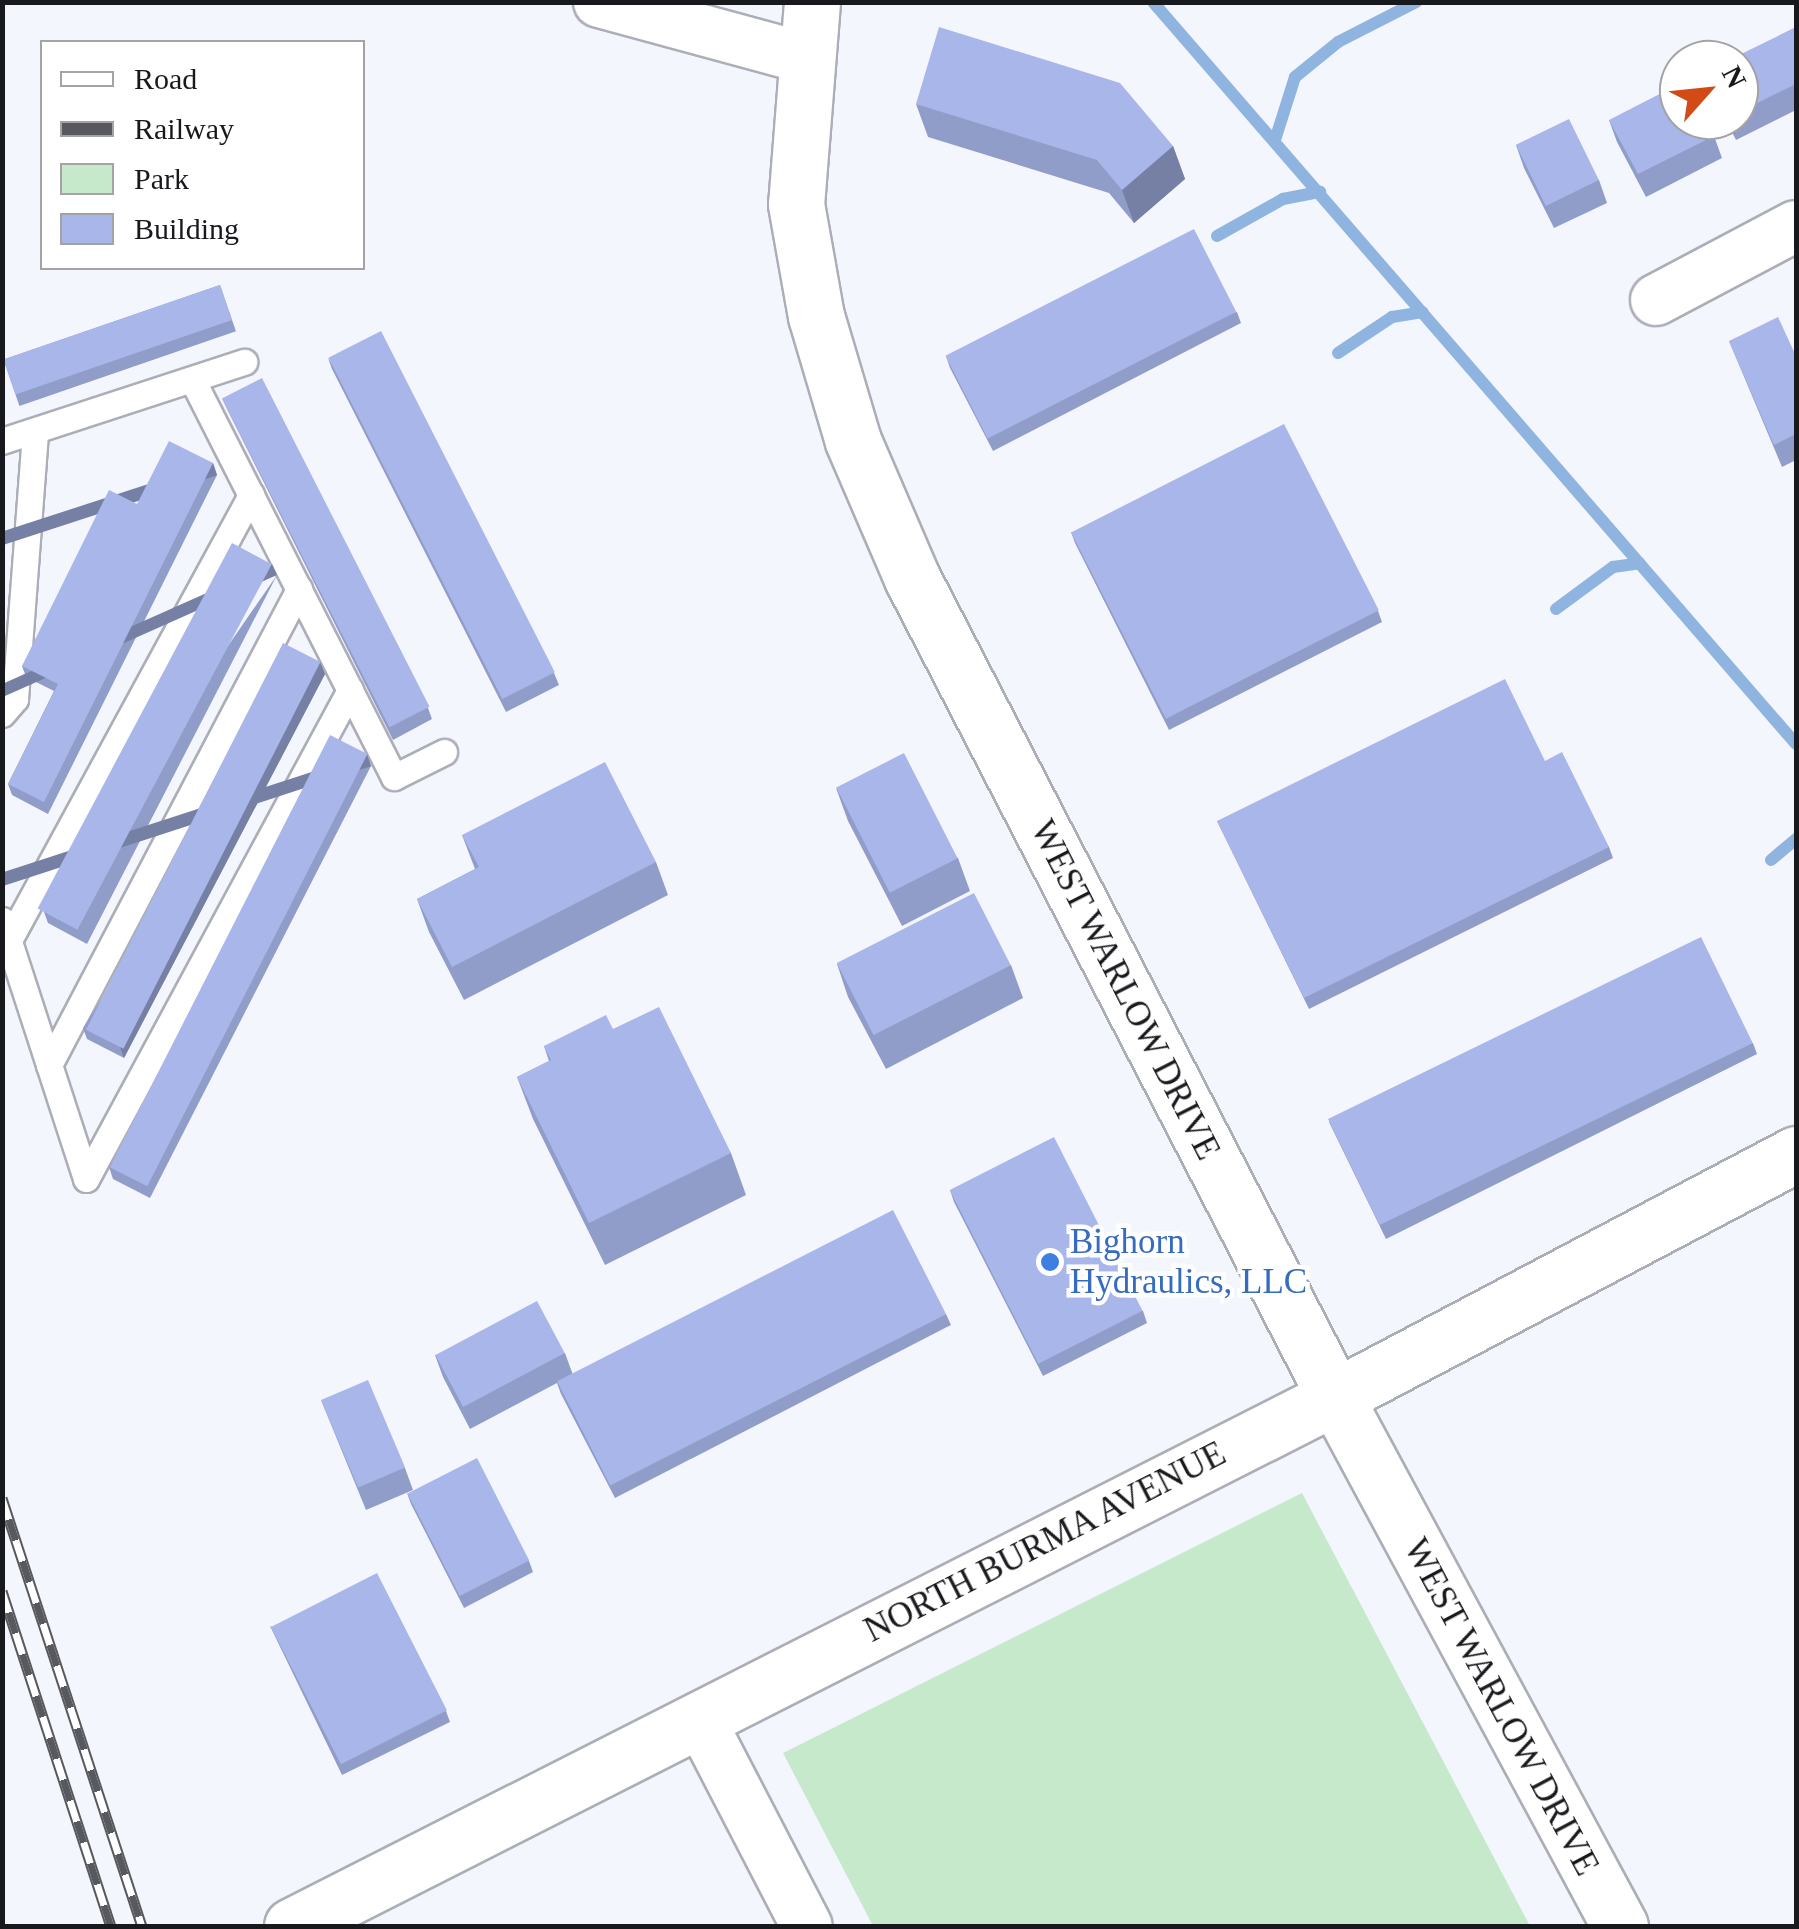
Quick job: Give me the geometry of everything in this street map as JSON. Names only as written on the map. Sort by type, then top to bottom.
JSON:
[{"type":"street","points":[[598,2],[806,58]]},
{"type":"street","name":"WEST WARLOW DRIVE","points":[[812,2],[796,204],[816,316],[853,441],[912,578],[1335,1397],[1620,1926]]},
{"type":"street","points":[[1656,300],[1796,226]]},
{"type":"street","name":"NORTH BURMA AVENUE","points":[[292,1926],[1335,1397],[1796,1154]]},
{"type":"street","points":[[699,1718],[798,1923]]},
{"type":"lane","points":[[2,441],[244,362]]},
{"type":"lane","points":[[193,381],[394,777],[444,752]]},
{"type":"lane","points":[[2,714],[16,699],[35,431]]},
{"type":"lane","points":[[251,496],[6,930],[86,1178],[350,690]]},
{"type":"lane","points":[[49,1065],[298,589]]},
{"type":"green space","points":[[1302,1493],[1530,1926],[873,1926],[783,1753]]},
{"type":"building","points":[[939,27],[1120,83],[1173,146],[1122,190],[1097,160],[916,104]]},
{"type":"building","points":[[1796,27],[1796,84],[1759,102],[1759,45]]},
{"type":"building","points":[[1659,94],[1659,140],[1706,140],[1638,174],[1609,120]]},
{"type":"building","points":[[1569,119],[1599,180],[1546,206],[1516,145]]},
{"type":"building","points":[[1194,229],[1236,312],[988,439],[945,356]]},
{"type":"building","points":[[220,285],[232,320],[16,395],[3,360]]},
{"type":"building","points":[[1778,317],[1796,356],[1796,434],[1774,445],[1729,341]]},
{"type":"building","points":[[381,331],[555,672],[502,699],[328,358]]},
{"type":"building","points":[[262,378],[430,707],[389,727],[222,398]]},
{"type":"building","points":[[1284,424],[1379,610],[1166,719],[1071,533]]},
{"type":"building","points":[[169,441],[213,463],[44,802],[8,784],[58,684],[22,666],[109,490],[137,504]]},
{"type":"building","points":[[232,543],[272,564],[77,930],[38,909]]},
{"type":"building","points":[[283,643],[320,662],[123,1049],[86,1030]]},
{"type":"building","points":[[1505,679],[1545,761],[1562,752],[1609,847],[1304,998],[1217,821]]},
{"type":"building","points":[[330,735],[367,754],[147,1186],[110,1167]]},
{"type":"building","points":[[904,753],[958,858],[890,893],[836,788]]},
{"type":"building","points":[[605,762],[656,862],[452,967],[417,899],[479,867],[462,835]]},
{"type":"building","points":[[974,893],[1011,965],[874,1035],[837,963]]},
{"type":"building","points":[[1701,937],[1753,1043],[1380,1225],[1328,1119]]},
{"type":"building","points":[[659,1007],[731,1153],[589,1223],[517,1077],[551,1060],[544,1046],[606,1015],[613,1029]]},
{"type":"building","name":"Bighorn Hydraulics, LLC","points":[[1054,1137],[1143,1311],[1038,1364],[950,1190]]},
{"type":"building","points":[[893,1210],[946,1314],[610,1485],[557,1381]]},
{"type":"building","points":[[537,1301],[565,1353],[463,1407],[435,1355]]},
{"type":"building","points":[[368,1380],[405,1467],[358,1487],[321,1400]]},
{"type":"building","points":[[477,1458],[529,1560],[460,1596],[408,1493]]},
{"type":"building","points":[[377,1573],[447,1710],[341,1764],[271,1627]]},
{"type":"waterway","points":[[1153,2],[1796,744]]},
{"type":"waterway","points":[[1275,140],[1295,77],[1338,42],[1416,2]]},
{"type":"waterway","points":[[1217,236],[1283,199],[1320,192]]},
{"type":"waterway","points":[[1338,353],[1392,317],[1423,312]]},
{"type":"waterway","points":[[1556,609],[1613,567],[1640,563]]},
{"type":"waterway","points":[[1771,860],[1796,839]]},
{"type":"railway","points":[[2,1498],[142,1926]]},
{"type":"railway","points":[[2,1591],[111,1926]]},
{"type":"place","name":"Bighorn Hydraulics, LLC","points":[[1050,1262]]}]
